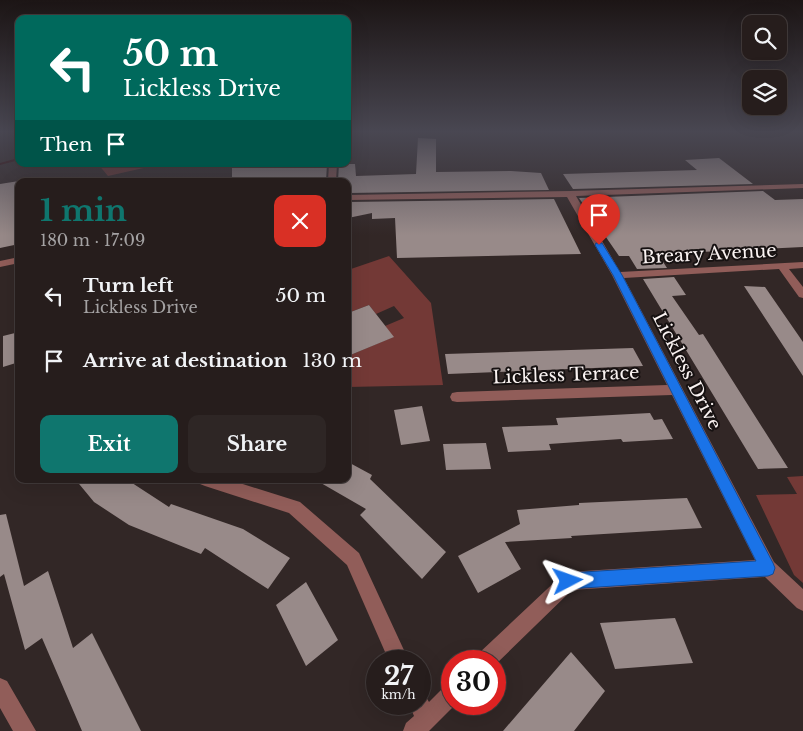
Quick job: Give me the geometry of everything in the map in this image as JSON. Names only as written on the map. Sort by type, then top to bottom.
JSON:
[{"type":"street","points":[[351,197],[570,194],[803,186]]},
{"type":"street","name":"Lickless Drive","points":[[570,194],[618,275],[768,568],[803,602]]},
{"type":"street","points":[[0,264],[15,261]]},
{"type":"street","name":"Breary Avenue","points":[[618,275],[803,265]]},
{"type":"street","points":[[782,266],[803,294]]},
{"type":"street","name":"Lickless Terrace","points":[[458,398],[677,390]]},
{"type":"street","points":[[218,483],[294,507],[353,560],[394,650]]},
{"type":"street","points":[[496,650],[568,581],[768,568]]},
{"type":"street","points":[[0,688],[25,731]]},
{"type":"street","points":[[420,718],[441,702]]},
{"type":"shaded area","points":[[100,167],[148,167],[108,176]]},
{"type":"shaded area","points":[[389,256],[431,303],[443,385],[351,387],[351,355],[393,337],[385,326],[404,318],[394,306],[376,314],[369,305],[351,312],[351,269]]},
{"type":"shaded area","points":[[803,476],[803,583],[794,575],[756,495],[797,494],[787,477]]},
{"type":"building","points":[[351,166],[355,166],[356,176],[416,174],[416,166],[436,166],[436,172],[511,171],[541,173],[549,190],[351,193],[351,178],[338,178],[339,167]]},
{"type":"building","points":[[692,166],[730,166],[753,184],[573,189],[563,174],[697,170]]},
{"type":"building","points":[[232,167],[327,167],[326,178],[232,178]]},
{"type":"building","points":[[15,182],[15,245],[0,248],[0,184]]},
{"type":"building","points":[[763,191],[775,200],[803,199],[803,247],[658,254],[667,268],[637,269],[629,256],[619,256],[579,198]]},
{"type":"building","points":[[554,199],[581,254],[397,258],[395,218],[372,219],[372,213],[351,217],[351,202]]},
{"type":"building","points":[[674,277],[686,295],[672,296],[699,335],[703,334],[788,468],[758,469],[643,279]]},
{"type":"building","points":[[744,286],[765,287],[803,342],[803,376]]},
{"type":"building","points":[[369,305],[394,337],[351,355],[351,312]]},
{"type":"building","points":[[15,333],[15,363],[3,367],[3,336]]},
{"type":"building","points":[[633,348],[643,366],[448,374],[445,354]]},
{"type":"building","points":[[422,406],[430,441],[401,445],[394,410]]},
{"type":"building","points":[[650,413],[654,420],[662,419],[673,439],[623,442],[621,439],[549,444],[551,450],[508,452],[502,427],[558,425],[556,418]]},
{"type":"building","points":[[486,443],[491,469],[446,470],[443,444]]},
{"type":"building","points":[[351,464],[372,475],[370,479],[446,552],[422,579],[360,515],[366,509],[321,483],[351,483]]},
{"type":"building","points":[[78,483],[132,483],[169,507],[171,504],[243,529],[290,558],[268,589],[205,548],[201,554],[129,525],[94,502]]},
{"type":"building","points":[[687,498],[702,528],[505,542],[521,569],[478,593],[458,556],[520,524],[517,510],[579,505],[579,503]]},
{"type":"building","points":[[6,514],[24,586],[48,571],[73,648],[92,633],[141,731],[82,731],[42,638],[25,650],[4,574],[0,577],[0,515]]},
{"type":"building","points":[[306,582],[338,640],[306,666],[276,605]]},
{"type":"building","points":[[675,618],[693,663],[615,669],[600,623]]},
{"type":"building","points":[[571,652],[605,691],[574,731],[503,731]]},
{"type":"route","points":[[568,581],[768,568],[618,275],[599,245]]}]
